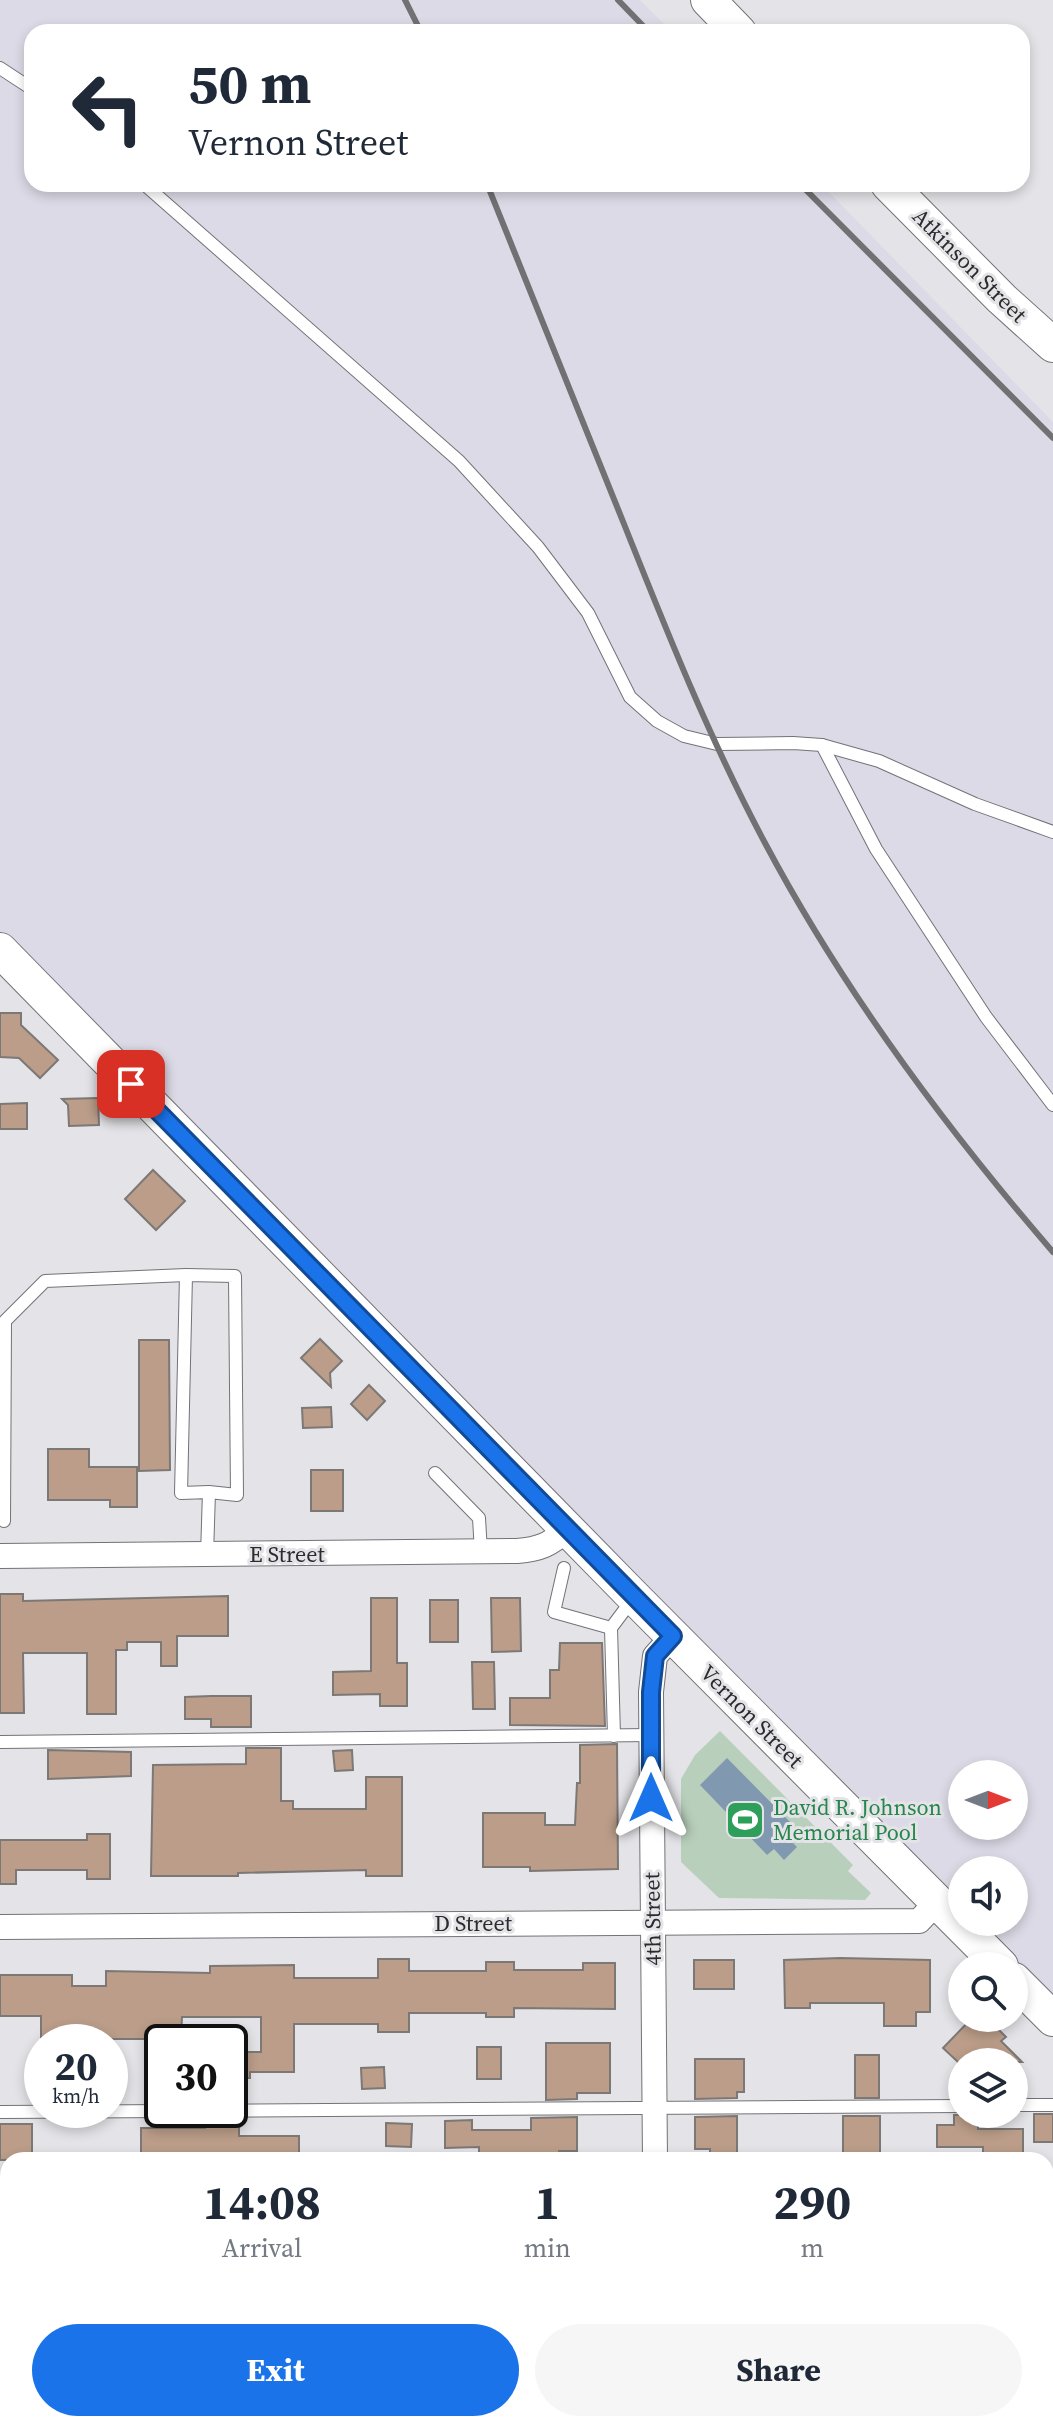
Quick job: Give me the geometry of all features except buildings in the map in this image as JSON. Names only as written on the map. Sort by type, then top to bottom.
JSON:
[{"type":"main road","points":[[708,0],[731,24]]},
{"type":"main road","name":"Atkinson Street","points":[[896,192],[1002,299],[1053,345]]},
{"type":"main road","name":"Vernon Street","points":[[0,950],[987,1952]]},
{"type":"main road","points":[[1028,1994],[1053,2019]]},
{"type":"street","name":"E Street","points":[[0,1556],[481,1552],[539,1549],[551,1544],[567,1529]]},
{"type":"street","name":"4th Street","points":[[655,2152],[651,1735],[655,1656],[673,1636]]},
{"type":"street","name":"D Street","points":[[0,1927],[919,1921],[937,1902]]},
{"type":"lane","points":[[0,68],[24,84]]},
{"type":"lane","points":[[153,192],[459,461],[538,547],[588,613],[630,697],[657,721],[684,736],[717,744],[822,745],[879,761],[975,804],[1053,832]]},
{"type":"lane","points":[[822,745],[876,849],[986,1017],[1053,1105]]},
{"type":"lane","points":[[4,1521],[5,1321],[45,1281],[186,1275],[235,1276],[237,1495],[181,1493],[186,1275]]},
{"type":"lane","points":[[435,1473],[479,1518],[481,1552]]},
{"type":"lane","points":[[207,1555],[209,1492]]},
{"type":"lane","points":[[564,1568],[554,1612],[611,1628]]},
{"type":"lane","points":[[614,1736],[611,1628],[634,1597]]},
{"type":"lane","points":[[0,1742],[651,1735]]},
{"type":"lane","points":[[1028,2105],[1053,2105]]},
{"type":"lane","points":[[0,2112],[948,2106]]},
{"type":"shaded area","points":[[0,0],[640,0],[664,24],[24,24],[24,192],[829,192],[1053,422],[1053,2001],[1028,1976],[1028,1952],[1004,1952],[988,1936],[1028,1936],[1028,1856],[948,1856],[948,1896],[0,941]]},
{"type":"green space","name":"David R. Johnson Memorial Pool","points":[[720,1731],[853,1865],[848,1871],[871,1893],[865,1900],[719,1898],[681,1862],[681,1779],[695,1755]]},
{"type":"water","points":[[727,1758],[795,1827],[786,1836],[797,1847],[784,1860],[774,1849],[767,1855],[700,1785]]},
{"type":"railway","points":[[405,0],[417,24]]},
{"type":"railway","points":[[618,0],[641,24]]},
{"type":"railway","points":[[490,192],[673,645],[726,765],[765,843],[795,898],[897,1055],[973,1156],[1053,1252]]},
{"type":"railway","points":[[808,192],[1053,438]]},
{"type":"place","name":"David R. Johnson Memorial Pool","points":[[745,1820]]},
{"type":"route","points":[[131,1084],[673,1636],[655,1656],[651,1692],[651,1798]]}]
